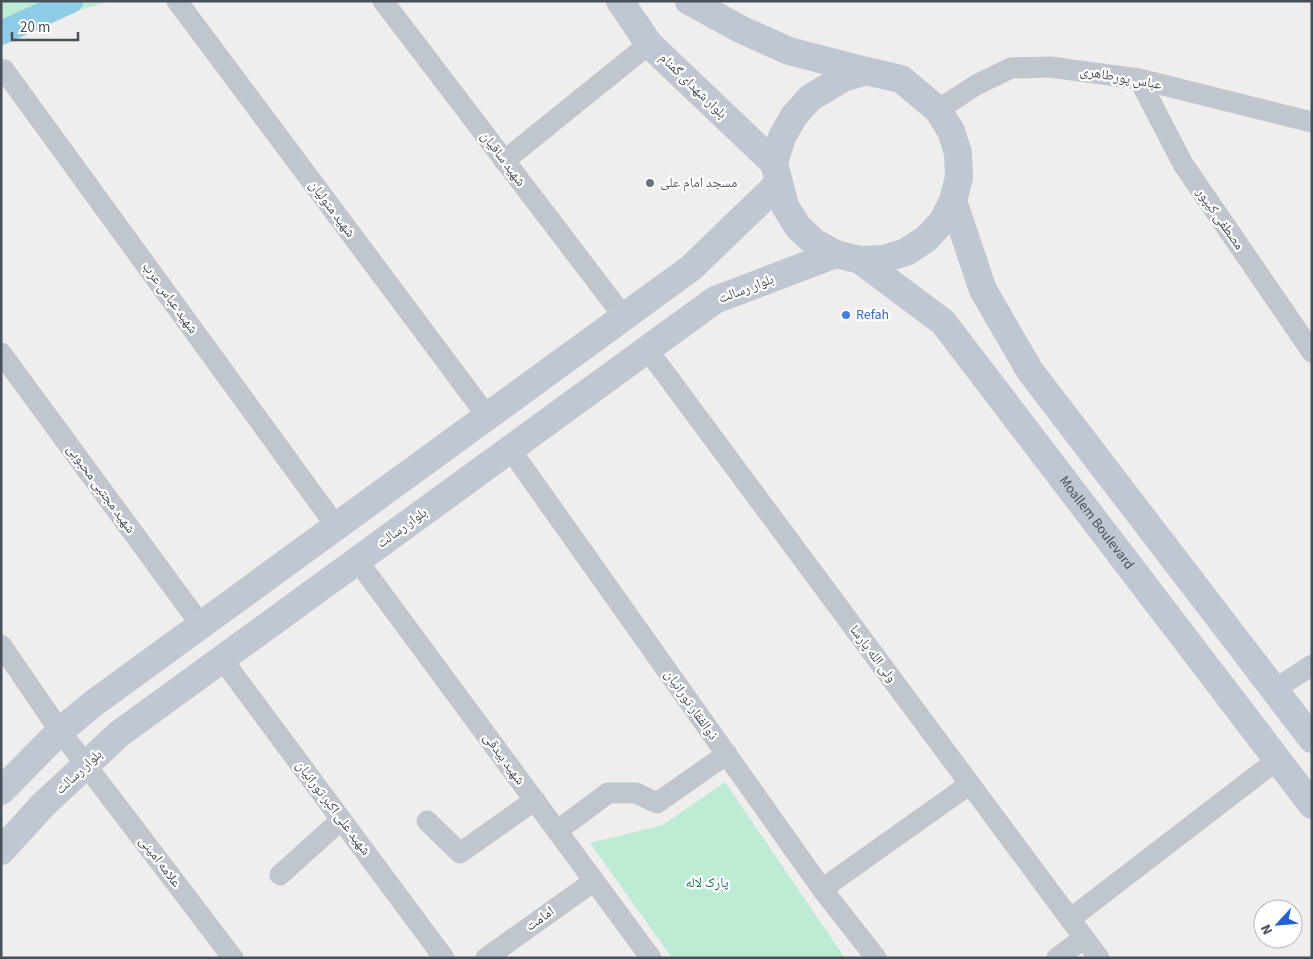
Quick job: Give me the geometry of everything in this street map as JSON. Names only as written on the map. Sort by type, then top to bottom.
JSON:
[{"type":"main road","name":"بلوار شهدای گمنام","points":[[620,1],[649,44],[776,174]]},
{"type":"main road","points":[[689,1],[740,29],[789,51],[901,79],[938,110],[951,131],[958,153],[959,177],[954,201],[942,222],[926,239],[906,252],[884,259],[848,257]]},
{"type":"main road","points":[[1,791],[60,731],[94,703],[691,268],[776,174],[782,137],[794,116],[810,98],[843,78],[866,71]]},
{"type":"main road","name":"Moallem Boulevard","points":[[776,174],[785,206],[798,227],[815,243],[848,257],[943,322],[1312,805]]},
{"type":"main road","points":[[954,201],[983,290],[1030,371],[1312,740]]},
{"type":"main road","name":"بلوار رسالت","points":[[1,851],[43,805],[87,766],[119,734],[715,300],[848,257]]},
{"type":"street","name":"شهید متولیان","points":[[177,1],[487,416]]},
{"type":"street","name":"شهید ساقیان","points":[[383,1],[624,317]]},
{"type":"street","points":[[504,161],[649,44]]},
{"type":"street","name":"عباس پورطاهری","points":[[938,110],[976,85],[1011,68],[1050,67],[1139,80],[1312,122]]},
{"type":"street","name":"شهید عباس عرب","points":[[2,71],[336,526]]},
{"type":"street","name":"مصطفی کیپور","points":[[1139,80],[1183,164],[1312,352]]},
{"type":"street","name":"ولی الله پارسا","points":[[647,350],[1099,958]]},
{"type":"street","name":"شهید مجتبی محبوبی","points":[[1,353],[201,624]]},
{"type":"street","name":"ذوالفقار تورانیان","points":[[510,450],[822,889],[876,958]]},
{"type":"street","name":"شهید بیدقی","points":[[358,560],[651,958]]},
{"type":"street","name":"علامه امینی","points":[[1,645],[60,731],[233,958]]},
{"type":"street","name":"شهید علی اکبر تورانیان","points":[[222,658],[444,958]]},
{"type":"street","points":[[1274,690],[1312,665]]},
{"type":"street","points":[[558,831],[608,794],[636,792],[657,803],[727,754]]},
{"type":"street","points":[[1070,919],[1277,760]]},
{"type":"street","points":[[822,889],[970,784]]},
{"type":"street","points":[[427,821],[460,853],[535,800]]},
{"type":"street","points":[[280,875],[341,820]]},
{"type":"street","name":"امامت","points":[[486,958],[594,881]]},
{"type":"street","points":[[1057,958],[1084,938]]},
{"type":"green space","points":[[1,1],[111,1],[1,33]]},
{"type":"green space","name":"پارک لاله","points":[[725,782],[845,958],[672,958],[590,843],[663,825]]},
{"type":"waterway","points":[[1,33],[71,1]]},
{"type":"place","name":"مسجد امام علی","points":[[650,183]]},
{"type":"place","name":"Refah","points":[[846,315]]}]
